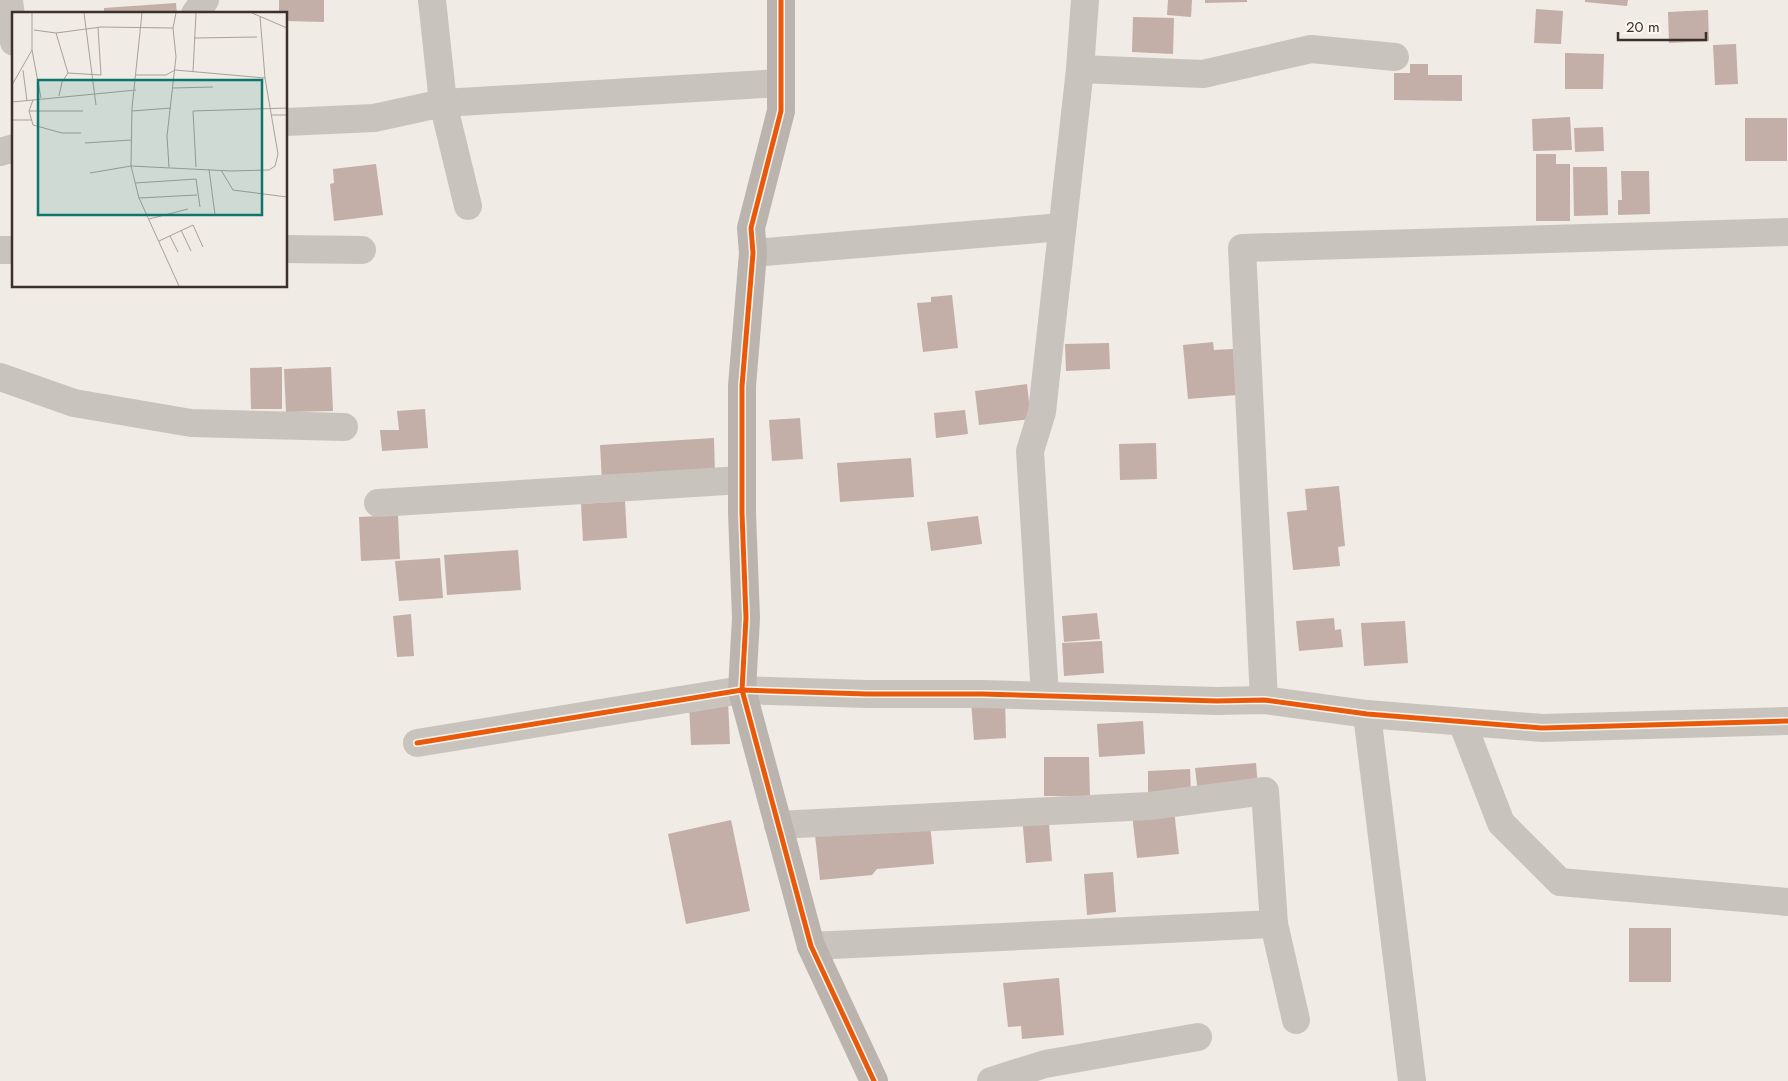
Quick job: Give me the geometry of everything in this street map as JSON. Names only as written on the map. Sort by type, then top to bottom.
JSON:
[{"type":"street","points":[[9,0],[12,25]]},
{"type":"street","points":[[196,12],[205,0]]},
{"type":"street","points":[[432,0],[443,103],[468,206]]},
{"type":"street","points":[[781,0],[781,111],[751,228],[753,252],[742,386],[742,480],[746,618],[742,690],[810,946],[874,1081]]},
{"type":"street","points":[[1045,696],[1030,451],[1042,412],[1080,69],[1085,0]]},
{"type":"street","points":[[1080,69],[1203,74],[1311,49],[1395,57]]},
{"type":"street","points":[[288,122],[374,118],[443,103],[781,83]]},
{"type":"street","points":[[753,252],[1062,227]]},
{"type":"street","points":[[1264,700],[1242,248],[1788,232]]},
{"type":"street","points":[[288,249],[362,250]]},
{"type":"street","points":[[0,377],[74,403],[191,423],[344,427]]},
{"type":"street","points":[[378,503],[742,480]]},
{"type":"street","points":[[417,743],[742,690],[867,694],[982,694],[1208,701],[1264,700],[1367,714],[1542,728],[1788,721]]},
{"type":"street","points":[[1367,714],[1412,1081]]},
{"type":"street","points":[[1462,722],[1501,823],[1560,882],[1788,902]]},
{"type":"street","points":[[778,825],[1149,806],[1265,791],[1274,924],[1296,1020]]},
{"type":"street","points":[[810,946],[1274,924]]},
{"type":"street","points":[[991,1081],[1045,1064],[1198,1037]]},
{"type":"building","points":[[279,0],[324,0],[324,22],[288,21],[288,12],[279,12]]},
{"type":"building","points":[[1168,0],[1192,0],[1191,17],[1167,15]]},
{"type":"building","points":[[1205,0],[1247,0],[1247,2],[1205,3]]},
{"type":"building","points":[[1585,0],[1628,0],[1627,6],[1585,2]]},
{"type":"building","points":[[176,3],[177,12],[104,12],[104,8]]},
{"type":"building","points":[[1536,9],[1563,11],[1561,44],[1534,43]]},
{"type":"building","points":[[1708,10],[1709,41],[1669,43],[1668,12]]},
{"type":"building","points":[[1133,17],[1174,18],[1173,54],[1132,52]]},
{"type":"building","points":[[1736,44],[1738,84],[1715,85],[1713,45]]},
{"type":"building","points":[[1565,53],[1604,54],[1603,89],[1565,89]]},
{"type":"building","points":[[1410,64],[1428,64],[1428,75],[1462,75],[1462,101],[1394,100],[1394,73],[1410,73]]},
{"type":"building","points":[[1570,117],[1572,150],[1533,151],[1532,119]]},
{"type":"building","points":[[1745,118],[1787,118],[1787,161],[1745,161]]},
{"type":"building","points":[[1603,127],[1604,151],[1575,152],[1574,128]]},
{"type":"building","points":[[1536,154],[1556,154],[1556,164],[1570,164],[1570,221],[1536,221]]},
{"type":"building","points":[[376,164],[383,215],[334,221],[330,184],[334,183],[333,169]]},
{"type":"building","points":[[1573,167],[1607,167],[1608,215],[1574,216]]},
{"type":"building","points":[[1621,171],[1649,171],[1650,214],[1618,215],[1618,200],[1622,200]]},
{"type":"building","points":[[952,295],[958,348],[923,352],[917,303],[931,302],[931,297]]},
{"type":"building","points":[[1213,342],[1214,350],[1233,349],[1237,395],[1188,399],[1183,345]]},
{"type":"building","points":[[1109,343],[1110,369],[1066,371],[1065,344]]},
{"type":"building","points":[[282,367],[282,409],[251,409],[250,368]]},
{"type":"building","points":[[331,367],[333,411],[286,412],[284,369]]},
{"type":"building","points":[[1027,384],[1031,419],[979,425],[975,391]]},
{"type":"building","points":[[425,409],[428,448],[382,451],[380,430],[399,430],[397,411]]},
{"type":"building","points":[[965,410],[968,434],[936,438],[934,413]]},
{"type":"building","points":[[800,418],[803,459],[772,461],[769,420]]},
{"type":"building","points":[[714,438],[715,474],[602,482],[600,445]]},
{"type":"building","points":[[1156,443],[1157,479],[1120,480],[1119,444]]},
{"type":"building","points":[[911,458],[914,497],[840,502],[837,463]]},
{"type":"building","points":[[1339,486],[1345,546],[1338,547],[1340,566],[1293,570],[1287,512],[1307,510],[1305,489]]},
{"type":"building","points":[[625,501],[627,538],[583,541],[581,504]]},
{"type":"building","points":[[398,515],[400,559],[361,561],[359,517]]},
{"type":"building","points":[[978,516],[982,544],[931,551],[927,522]]},
{"type":"building","points":[[518,550],[521,590],[447,595],[444,555]]},
{"type":"building","points":[[440,558],[443,598],[399,601],[395,561]]},
{"type":"building","points":[[1097,613],[1100,639],[1064,642],[1062,616]]},
{"type":"building","points":[[411,614],[414,656],[397,657],[393,616]]},
{"type":"building","points":[[1334,618],[1335,630],[1341,629],[1343,647],[1299,651],[1296,621]]},
{"type":"building","points":[[1405,621],[1408,663],[1364,666],[1361,623]]},
{"type":"building","points":[[1102,641],[1104,673],[1064,676],[1062,643]]},
{"type":"building","points":[[1005,700],[1006,738],[974,740],[971,702]]},
{"type":"building","points":[[728,701],[730,744],[691,745],[689,702]]},
{"type":"building","points":[[1143,721],[1145,754],[1099,757],[1097,724]]},
{"type":"building","points":[[1044,757],[1089,757],[1090,796],[1044,796]]},
{"type":"building","points":[[1256,763],[1258,787],[1198,793],[1195,768]]},
{"type":"building","points":[[1190,769],[1191,794],[1148,796],[1148,771]]},
{"type":"building","points":[[1174,810],[1179,854],[1137,858],[1132,814]]},
{"type":"building","points":[[1048,813],[1052,861],[1026,863],[1022,815]]},
{"type":"building","points":[[731,820],[750,911],[686,924],[668,834]]},
{"type":"building","points":[[930,823],[934,864],[877,869],[872,875],[820,880],[815,835]]},
{"type":"building","points":[[1113,872],[1116,912],[1087,915],[1084,874]]},
{"type":"building","points":[[1629,928],[1671,928],[1671,982],[1629,982]]},
{"type":"building","points":[[1059,978],[1064,1035],[1022,1039],[1021,1026],[1008,1027],[1003,983]]},
{"type":"cycle path","points":[[781,0],[781,111],[751,228],[753,253],[742,386],[742,513],[746,618],[742,690],[811,946],[874,1081]]},
{"type":"cycle path","points":[[417,743],[742,690],[867,694],[982,694],[1217,701],[1264,700],[1367,714],[1542,728],[1788,721]]}]
